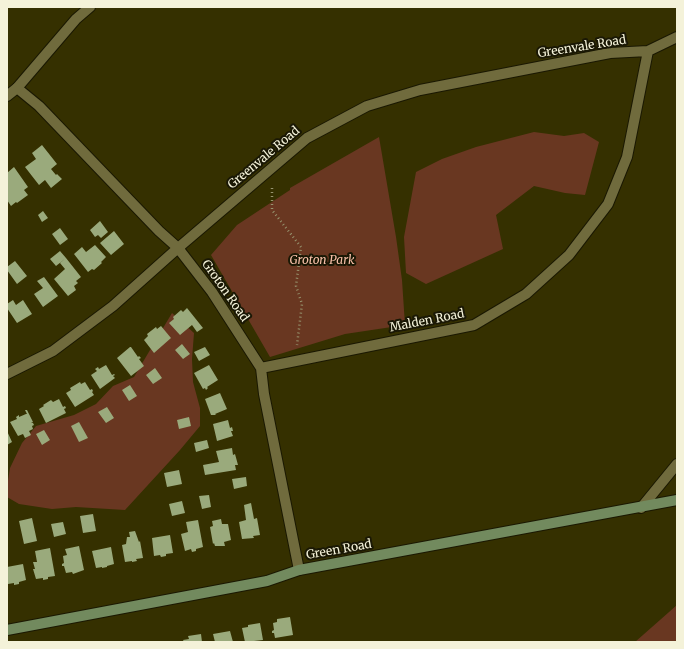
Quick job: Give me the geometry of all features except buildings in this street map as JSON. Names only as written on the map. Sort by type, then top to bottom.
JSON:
[{"type":"main road","name":"Green Road","points":[[7,630],[267,581],[299,570],[641,508],[677,500]]},
{"type":"street","points":[[7,96],[17,88],[76,19],[90,7]]},
{"type":"street","name":"Greenvale Road","points":[[7,374],[52,351],[112,306],[307,138],[367,106],[420,90],[602,55],[648,51],[677,37]]},
{"type":"street","name":"Malden Road","points":[[261,368],[474,325],[526,294],[569,255],[608,204],[627,157],[648,51]]},
{"type":"street","name":"Groton Road","points":[[17,88],[39,106],[178,248],[212,292],[261,368],[264,394],[299,570]]},
{"type":"street","points":[[641,508],[677,464]]},
{"type":"path","points":[[272,188],[272,210],[300,247],[296,286],[302,304],[297,345]]},
{"type":"green space","points":[[534,132],[564,136],[584,133],[599,142],[585,195],[565,193],[534,186],[496,215],[503,249],[426,284],[406,273],[404,237],[416,172],[442,159],[476,147]]},
{"type":"green space","name":"Groton Park","points":[[379,137],[402,280],[405,325],[345,334],[270,357],[211,255],[237,225],[290,190],[290,188]]},
{"type":"green space","points":[[172,313],[194,333],[192,359],[193,382],[200,408],[200,426],[180,450],[125,510],[76,507],[52,509],[19,504],[7,497],[10,468],[22,443],[36,426],[74,415],[96,404],[113,386],[134,377]]},
{"type":"green space","points":[[677,605],[677,642],[635,642]]}]
